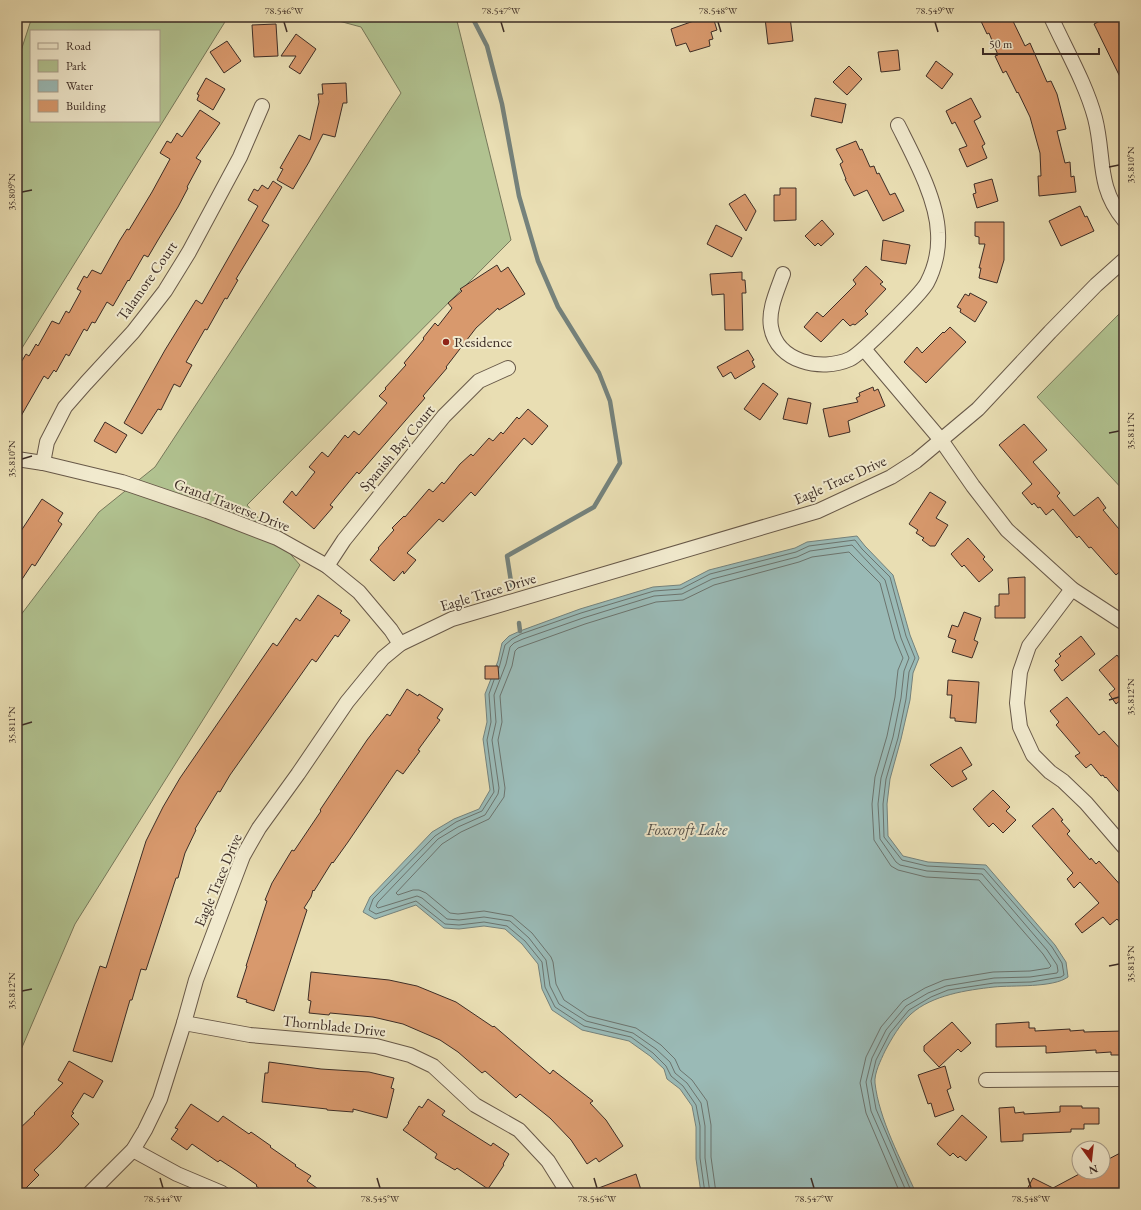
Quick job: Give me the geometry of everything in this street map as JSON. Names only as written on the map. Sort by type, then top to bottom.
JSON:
[{"type":"street","points":[[1051,17],[1089,98],[1095,120],[1103,179],[1111,201],[1124,220]]},
{"type":"street","name":"Talamore Court","points":[[43,462],[47,442],[65,407],[86,382],[133,332],[164,291],[189,252],[240,157],[262,106]]},
{"type":"street","points":[[783,274],[772,306],[771,326],[775,341],[786,352],[801,361],[820,365],[839,363],[851,359],[864,349],[905,308],[927,283],[936,258],[938,233],[935,212],[924,180],[898,125]]},
{"type":"street","name":"Eagle Trace Drive","points":[[90,1193],[133,1150],[145,1130],[160,1099],[196,980],[243,856],[259,828],[347,702],[383,658],[400,644],[452,619],[818,511],[891,477],[916,461],[938,437],[978,409],[1096,285],[1124,260]]},
{"type":"street","points":[[864,349],[938,437],[1007,530],[1072,589],[1124,623]]},
{"type":"street","name":"Spanish Bay Court","points":[[327,566],[344,540],[444,416],[479,381],[508,368]]},
{"type":"street","name":"Grand Traverse Drive","points":[[17,459],[43,462],[122,482],[207,511],[278,538],[327,566],[358,592],[391,630],[400,644]]},
{"type":"street","points":[[1072,589],[1028,646],[1020,672],[1018,703],[1020,727],[1033,755],[1086,803],[1124,847]]},
{"type":"street","name":"Thornblade Drive","points":[[184,1023],[250,1035],[376,1046],[410,1055],[433,1066],[475,1105],[519,1130],[548,1161],[568,1193]]},
{"type":"street","points":[[986,1080],[1124,1079]]},
{"type":"street","points":[[133,1150],[178,1174],[222,1193]]},
{"type":"green space","points":[[32,17],[228,17],[17,356],[17,63]]},
{"type":"green space","points":[[324,17],[456,17],[511,240],[247,505],[300,565],[75,924],[17,1059],[17,620],[99,512],[155,467],[401,93],[361,27]]},
{"type":"green space","points":[[1124,309],[1124,342],[1119,348],[1124,351],[1124,491],[1037,397]]},
{"type":"water","name":"Foxcroft Lake","points":[[857,536],[893,575],[910,635],[919,658],[913,673],[910,700],[890,779],[887,804],[888,836],[903,856],[928,862],[986,865],[1055,945],[1066,962],[1068,977],[1053,983],[994,987],[950,994],[929,1002],[919,1008],[907,1018],[893,1036],[877,1071],[875,1083],[877,1097],[897,1153],[916,1193],[701,1193],[696,1159],[696,1127],[692,1106],[680,1089],[667,1079],[664,1069],[650,1056],[629,1041],[582,1030],[552,1010],[542,989],[538,964],[522,944],[505,929],[484,926],[459,929],[444,928],[416,905],[375,919],[363,912],[370,897],[432,832],[454,819],[479,809],[490,790],[483,739],[487,722],[485,694],[498,661],[502,643],[509,636],[580,609],[653,587],[680,585],[709,570],[795,548],[807,542]]},
{"type":"building","points":[[705,17],[713,17],[717,30],[711,32],[713,39],[709,40],[710,46],[690,52],[686,43],[676,46],[671,29]]},
{"type":"building","points":[[790,17],[793,41],[768,44],[765,18]]},
{"type":"building","points":[[979,17],[1011,17],[1025,46],[1030,43],[1047,82],[1051,81],[1057,94],[1066,129],[1057,131],[1065,163],[1070,162],[1071,177],[1074,176],[1076,192],[1039,196],[1038,176],[1041,176],[1040,153],[1030,117],[1006,71],[1003,73],[995,56],[998,55],[989,33],[987,34]]},
{"type":"building","points":[[1108,17],[1124,17],[1124,85],[1094,24]]},
{"type":"building","points":[[276,24],[278,56],[254,57],[252,25]]},
{"type":"building","points":[[296,34],[316,49],[300,74],[289,67],[296,56],[281,56]]},
{"type":"building","points":[[227,41],[241,61],[224,73],[210,52]]},
{"type":"building","points":[[898,50],[900,70],[881,72],[878,52]]},
{"type":"building","points":[[936,61],[953,74],[942,89],[926,76]]},
{"type":"building","points":[[849,66],[862,79],[847,95],[833,82]]},
{"type":"building","points":[[206,78],[225,89],[213,110],[197,100],[199,95],[197,94]]},
{"type":"building","points":[[346,83],[347,103],[343,103],[335,137],[323,134],[293,189],[277,180],[283,169],[280,168],[299,135],[310,140],[319,102],[318,94],[323,94],[322,84]]},
{"type":"building","points":[[815,98],[846,104],[842,123],[811,116]]},
{"type":"building","points":[[971,98],[981,117],[974,121],[985,144],[982,146],[987,158],[967,167],[959,149],[967,146],[955,122],[952,124],[946,111]]},
{"type":"building","points":[[200,110],[220,123],[196,158],[201,161],[178,207],[148,257],[144,255],[113,306],[107,302],[95,323],[92,322],[87,331],[84,329],[69,356],[66,354],[56,372],[54,370],[48,379],[44,376],[17,423],[17,369],[26,354],[29,356],[36,344],[38,346],[52,321],[59,324],[66,311],[69,313],[81,291],[77,289],[84,276],[87,278],[92,270],[101,274],[120,240],[127,229],[129,230],[152,192],[170,159],[160,153],[167,141],[171,143],[177,133],[182,137]]},
{"type":"building","points":[[856,141],[860,150],[862,149],[870,167],[874,166],[877,174],[879,173],[890,195],[895,193],[904,211],[883,221],[867,190],[854,196],[845,179],[840,164],[843,162],[836,149]]},
{"type":"building","points":[[992,179],[998,201],[977,208],[973,194],[976,193],[974,184]]},
{"type":"building","points":[[273,181],[282,187],[262,221],[269,225],[236,279],[238,280],[227,299],[225,298],[207,330],[205,329],[186,362],[192,365],[180,387],[174,384],[161,410],[158,409],[142,434],[124,423],[165,350],[196,300],[202,304],[258,206],[248,200],[254,189],[258,191],[262,185],[268,189]]},
{"type":"building","points":[[780,188],[796,188],[796,220],[774,221],[774,195],[780,195]]},
{"type":"building","points":[[745,194],[756,211],[746,231],[729,204]]},
{"type":"building","points":[[1080,206],[1085,217],[1087,216],[1094,231],[1061,246],[1049,221]]},
{"type":"building","points":[[822,220],[834,234],[821,246],[818,243],[815,246],[805,236]]},
{"type":"building","points":[[975,222],[1004,222],[1004,260],[997,283],[979,278],[981,268],[979,268],[985,244],[979,244],[979,237],[975,236]]},
{"type":"building","points":[[716,225],[742,238],[732,257],[707,244]]},
{"type":"building","points":[[883,240],[910,245],[906,264],[881,260]]},
{"type":"building","points":[[497,265],[501,272],[508,267],[525,294],[499,310],[498,308],[476,328],[446,367],[447,368],[423,396],[425,398],[359,474],[357,472],[330,505],[333,507],[314,529],[283,502],[292,491],[296,496],[315,472],[309,467],[322,452],[328,457],[345,435],[348,438],[354,431],[359,435],[387,403],[379,396],[406,365],[404,363],[435,323],[438,326],[452,308],[448,303],[462,291],[460,289]]},
{"type":"building","points":[[866,266],[883,282],[880,284],[886,289],[865,311],[868,314],[855,325],[853,324],[850,326],[843,319],[821,342],[804,327],[817,312],[823,317],[856,284],[853,280]]},
{"type":"building","points":[[742,272],[742,280],[745,280],[746,293],[742,293],[743,330],[725,330],[724,294],[712,295],[710,274]]},
{"type":"building","points":[[970,293],[987,302],[975,322],[960,312],[961,309],[957,307],[965,294],[969,296]]},
{"type":"building","points":[[950,327],[966,342],[926,383],[904,362],[917,347],[922,353]]},
{"type":"building","points":[[748,350],[754,360],[752,361],[755,367],[735,379],[731,372],[723,377],[717,367]]},
{"type":"building","points":[[763,383],[778,394],[760,420],[744,409]]},
{"type":"building","points":[[873,387],[874,391],[878,389],[885,406],[848,421],[850,432],[829,437],[823,409],[858,402],[856,398],[860,396],[859,393]]},
{"type":"building","points":[[788,398],[811,403],[807,424],[783,419]]},
{"type":"building","points":[[528,409],[548,426],[532,445],[524,438],[475,496],[471,492],[443,522],[439,519],[407,553],[416,560],[404,574],[403,571],[394,581],[370,560],[379,549],[378,548],[394,530],[392,528],[404,516],[405,517],[429,489],[433,492],[442,482],[444,484],[460,464],[471,454],[473,456],[489,438],[493,441],[501,432],[503,434],[517,417],[519,419]]},
{"type":"building","points":[[105,422],[127,435],[116,453],[94,441]]},
{"type":"building","points":[[1024,424],[1047,450],[1033,462],[1060,493],[1057,496],[1074,516],[1098,497],[1106,508],[1103,510],[1124,535],[1124,568],[1116,575],[1091,547],[1089,548],[1079,536],[1077,538],[1053,509],[1046,515],[1040,507],[1038,508],[1034,503],[1032,505],[1022,493],[1032,484],[999,445]]},
{"type":"building","points":[[930,492],[946,502],[936,518],[948,525],[935,546],[930,546],[922,540],[924,538],[916,533],[918,530],[909,524]]},
{"type":"building","points":[[42,499],[63,513],[58,521],[62,524],[35,566],[32,564],[17,587],[17,537]]},
{"type":"building","points":[[968,538],[985,557],[983,559],[993,570],[979,582],[964,565],[962,567],[951,554]]},
{"type":"building","points":[[1025,577],[1025,618],[995,618],[995,606],[999,606],[999,594],[1009,594],[1008,578]]},
{"type":"building","points":[[318,595],[342,611],[340,613],[350,620],[338,637],[335,635],[316,662],[312,659],[230,775],[220,792],[218,791],[195,829],[196,830],[185,853],[178,878],[176,878],[146,970],[141,969],[132,1000],[130,1000],[112,1062],[73,1051],[100,966],[106,968],[146,841],[163,807],[180,778],[273,643],[277,646],[296,618],[300,621]]},
{"type":"building","points":[[964,612],[981,618],[974,640],[978,642],[972,658],[952,652],[956,640],[948,637],[952,625],[958,627]]},
{"type":"building","points":[[1081,636],[1095,654],[1062,681],[1054,670],[1059,665],[1055,661],[1061,656],[1059,654]]},
{"type":"building","points":[[1117,655],[1124,664],[1124,701],[1122,699],[1116,704],[1109,694],[1115,689],[1099,670]]},
{"type":"building","points":[[485,666],[498,666],[499,679],[485,679]]},
{"type":"building","points":[[948,680],[979,682],[976,723],[955,721],[955,718],[950,718],[952,695],[947,695]]},
{"type":"building","points":[[407,689],[418,696],[419,694],[443,709],[437,718],[440,720],[403,774],[397,770],[348,842],[333,863],[332,862],[314,891],[313,890],[311,897],[304,908],[307,910],[274,1011],[246,1002],[247,1000],[237,997],[267,901],[265,900],[272,883],[292,850],[294,851],[367,740],[387,714],[390,716]]},
{"type":"building","points":[[1067,697],[1099,735],[1104,731],[1124,753],[1124,798],[1106,777],[1105,778],[1103,775],[1101,776],[1091,764],[1086,768],[1075,756],[1080,753],[1056,725],[1059,722],[1050,711]]},
{"type":"building","points":[[961,747],[972,765],[962,771],[967,779],[952,787],[930,765]]},
{"type":"building","points":[[993,790],[1010,807],[1006,811],[1016,820],[1003,833],[993,823],[989,827],[973,809]]},
{"type":"building","points":[[1053,808],[1063,820],[1061,821],[1070,831],[1067,834],[1090,860],[1091,858],[1096,864],[1099,861],[1124,889],[1124,927],[1117,919],[1110,925],[1103,917],[1082,933],[1075,924],[1099,903],[1080,882],[1074,888],[1067,879],[1073,873],[1032,826]]},
{"type":"building","points":[[311,972],[389,980],[417,986],[456,1002],[493,1027],[494,1026],[550,1074],[553,1070],[593,1101],[590,1103],[606,1120],[623,1146],[599,1162],[596,1158],[587,1164],[571,1140],[550,1118],[520,1094],[516,1098],[485,1071],[482,1073],[458,1052],[440,1040],[403,1024],[373,1017],[330,1013],[329,1015],[309,1013],[311,1001],[308,1000]]},
{"type":"building","points":[[952,1022],[971,1043],[961,1052],[958,1049],[939,1067],[924,1051],[924,1046]]},
{"type":"building","points":[[1029,1022],[1029,1028],[1035,1028],[1035,1031],[1070,1029],[1070,1031],[1084,1030],[1084,1032],[1123,1031],[1124,1055],[1111,1055],[1111,1052],[1096,1053],[1096,1050],[1046,1053],[1046,1046],[996,1047],[996,1024]]},
{"type":"building","points":[[69,1061],[103,1081],[93,1098],[84,1093],[71,1116],[79,1124],[34,1170],[39,1175],[24,1190],[17,1182],[17,1131],[35,1114],[34,1113],[63,1083],[58,1080]]},
{"type":"building","points":[[269,1062],[321,1069],[369,1072],[394,1078],[391,1088],[394,1089],[387,1118],[353,1109],[353,1112],[262,1102],[265,1073],[268,1073]]},
{"type":"building","points":[[945,1066],[951,1088],[947,1090],[954,1110],[935,1117],[931,1103],[928,1104],[918,1075]]},
{"type":"building","points":[[428,1099],[445,1111],[442,1115],[491,1146],[493,1143],[509,1154],[503,1164],[504,1165],[488,1189],[457,1168],[455,1170],[435,1158],[437,1154],[403,1130],[419,1106],[422,1108]]},
{"type":"building","points":[[191,1104],[218,1122],[223,1116],[249,1134],[251,1132],[296,1165],[295,1166],[311,1176],[307,1181],[324,1193],[266,1193],[237,1171],[220,1160],[218,1162],[192,1144],[187,1150],[171,1139],[178,1129],[175,1128]]},
{"type":"building","points":[[1060,1106],[1099,1108],[1099,1124],[1084,1124],[1084,1129],[1071,1129],[1071,1132],[1023,1134],[1023,1141],[1001,1142],[999,1108],[1014,1107],[1015,1113],[1024,1112],[1024,1114],[1060,1112]]},
{"type":"building","points":[[962,1115],[987,1137],[966,1161],[960,1156],[958,1158],[953,1153],[950,1156],[937,1144]]},
{"type":"building","points":[[1124,1151],[1124,1193],[1025,1193],[1033,1178],[1053,1188],[1071,1178],[1071,1180],[1111,1180],[1111,1158]]},
{"type":"building","points":[[636,1174],[642,1193],[588,1193],[588,1192]]},
{"type":"waterway","points":[[472,17],[487,46],[502,104],[519,196],[538,261],[558,307],[599,373],[610,401],[620,463],[594,507],[507,556],[512,588]]},
{"type":"waterway","points":[[519,623],[520,631]]},
{"type":"place","name":"Residence","points":[[446,342]]}]
